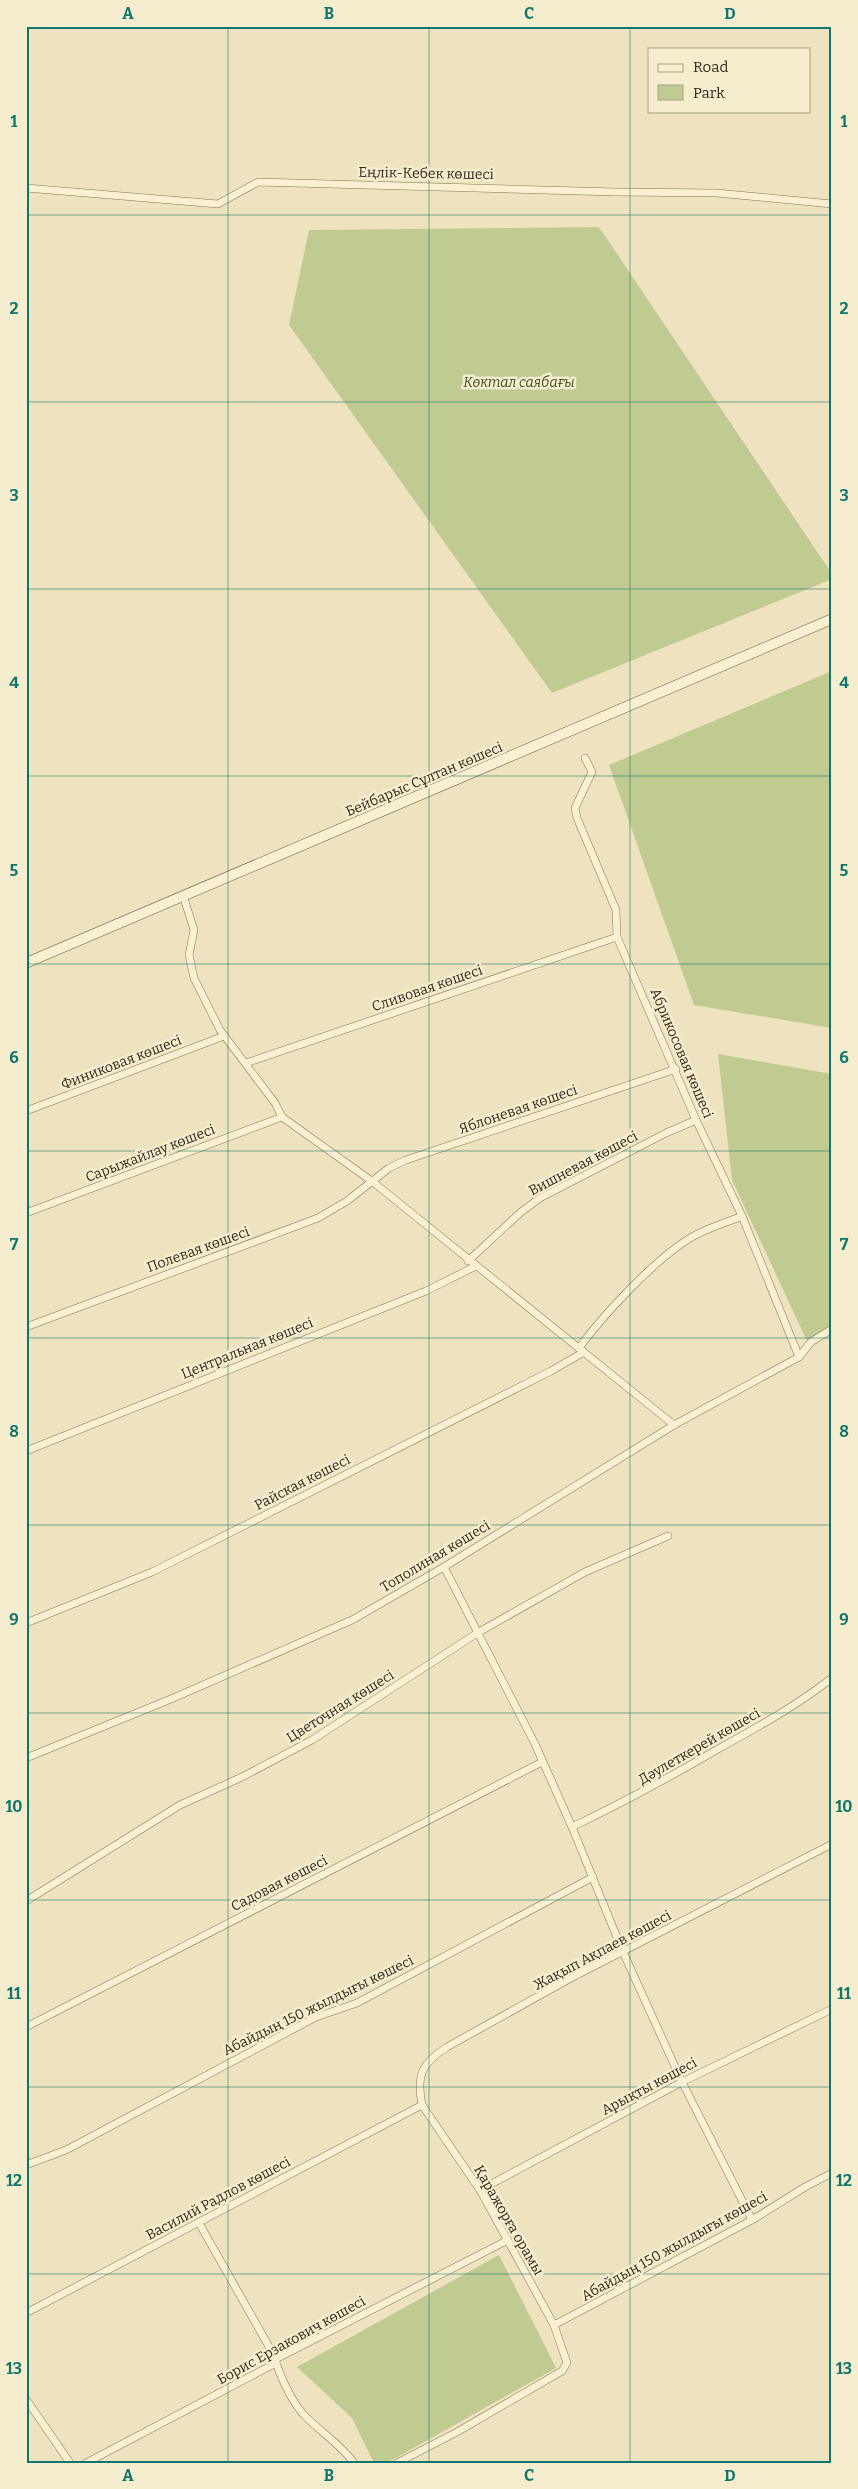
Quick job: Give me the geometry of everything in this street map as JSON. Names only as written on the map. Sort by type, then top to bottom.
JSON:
[{"type":"street","name":"Еңлік-Кебек көшесі","points":[[26,188],[218,204],[258,182],[717,193],[832,204]]},
{"type":"street","name":"Бейбарыс Сұлтан көшесі","points":[[26,963],[183,894],[832,619]]},
{"type":"street","name":"Абрикосовая көшесі","points":[[585,758],[592,772],[576,808],[577,818],[616,910],[617,937],[676,1069],[696,1120],[742,1216],[799,1357]]},
{"type":"street","points":[[183,894],[194,930],[189,955],[194,978],[224,1036],[275,1103],[282,1117],[373,1182],[468,1261],[674,1425]]},
{"type":"street","name":"Сливовая көшесі","points":[[246,1064],[617,937]]},
{"type":"street","name":"Финиковая көшесі","points":[[26,1111],[224,1036]]},
{"type":"street","name":"Яблоневая көшесі","points":[[373,1182],[389,1168],[406,1160],[676,1069]]},
{"type":"street","name":"Сарыжайлау көшесі","points":[[26,1213],[282,1117]]},
{"type":"street","name":"Вишневая көшесі","points":[[468,1261],[520,1212],[540,1198],[666,1133],[696,1120]]},
{"type":"street","name":"Полевая көшесі","points":[[26,1327],[318,1218],[373,1182]]},
{"type":"street","points":[[581,1350],[591,1331],[675,1248],[693,1236],[742,1216]]},
{"type":"street","name":"Центральная көшесі","points":[[26,1451],[426,1290],[476,1266]]},
{"type":"street","name":"Тополиная көшесі","points":[[26,1758],[171,1699],[352,1620],[444,1567],[674,1425],[799,1357],[811,1342],[832,1329]]},
{"type":"street","name":"Райская көшесі","points":[[26,1623],[152,1572],[551,1371],[581,1350]]},
{"type":"street","name":"Цветочная көшесі","points":[[26,1901],[180,1806],[242,1777],[312,1740],[479,1632],[585,1572],[668,1536]]},
{"type":"street","points":[[444,1567],[479,1632],[542,1762],[572,1827],[623,1952],[682,2082],[752,2220]]},
{"type":"street","name":"Дәулеткерей көшесі","points":[[572,1827],[636,1796],[748,1733],[804,1700],[832,1678]]},
{"type":"street","name":"Садовая көшесі","points":[[26,2027],[542,1762]]},
{"type":"street","name":"Жақып Ақпаев көшесі","points":[[422,2106],[419,2090],[420,2079],[424,2067],[433,2056],[571,1978],[832,1844]]},
{"type":"street","name":"Абайдың 150 жылдығы көшесі","points":[[26,2165],[66,2150],[316,2017],[357,2002],[593,1877]]},
{"type":"street","name":"Арықты көшесі","points":[[480,2190],[682,2082],[832,2009]]},
{"type":"street","name":"Қаражорға орамы","points":[[397,2463],[457,2432],[562,2370],[567,2363],[567,2358],[554,2326],[480,2190],[422,2106]]},
{"type":"street","name":"Василий Радлов көшесі","points":[[26,2313],[422,2106]]},
{"type":"street","name":"Абайдың 150 жылдығы көшесі","points":[[554,2326],[752,2220],[805,2187],[832,2173]]},
{"type":"street","points":[[199,2224],[276,2361],[290,2395],[305,2416],[336,2442],[354,2463]]},
{"type":"street","name":"Борис Ерзакович көшесі","points":[[86,2463],[508,2240]]},
{"type":"street","points":[[26,2399],[70,2463]]},
{"type":"street","points":[[26,2419],[35,2414]]},
{"type":"green space","name":"Көктал саябағы","points":[[599,227],[832,574],[832,579],[552,693],[289,325],[309,230]]},
{"type":"green space","points":[[832,671],[832,1028],[694,1005],[609,765]]},
{"type":"green space","points":[[718,1054],[832,1074],[832,1325],[807,1341],[732,1180]]},
{"type":"green space","points":[[499,2255],[556,2368],[387,2463],[374,2463],[352,2418],[297,2367]]}]
